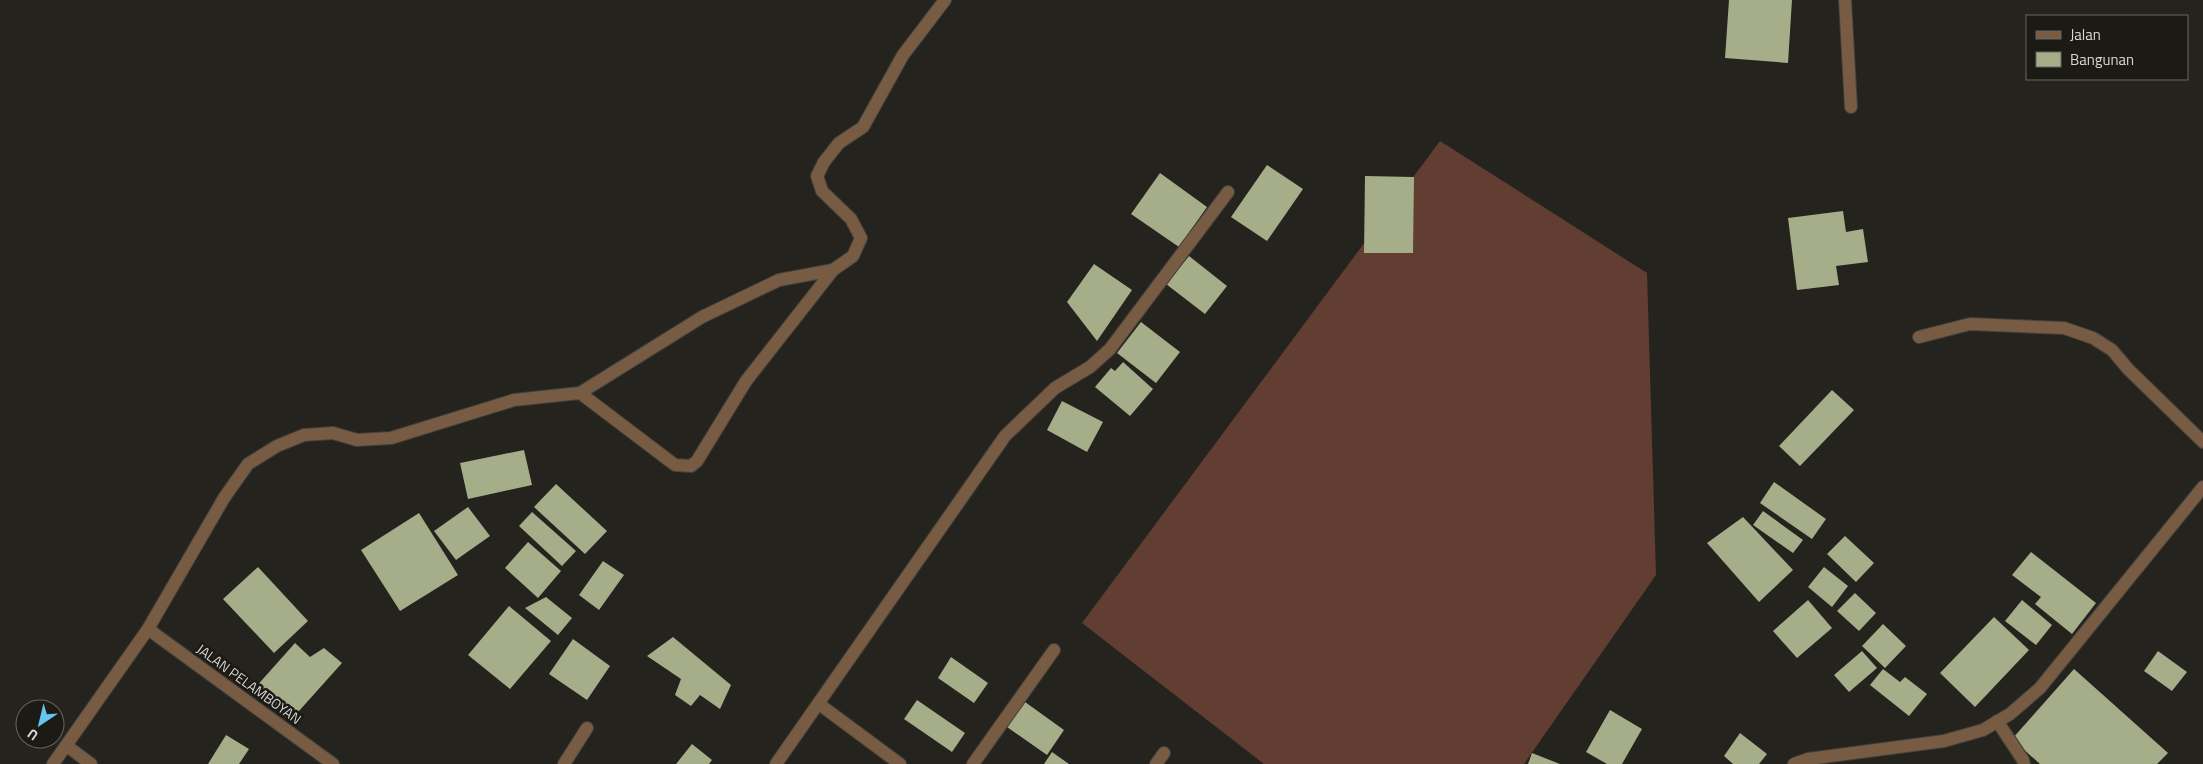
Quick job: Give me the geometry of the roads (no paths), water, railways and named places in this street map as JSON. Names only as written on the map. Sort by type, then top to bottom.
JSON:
[{"type":"street","points":[[580,393],[675,465],[691,466],[697,461],[746,382],[833,270],[853,256],[861,238],[851,219],[822,191],[817,176],[824,162],[839,143],[863,127],[903,55],[945,0]]},
{"type":"street","points":[[1845,0],[1851,107]]},
{"type":"street","points":[[776,764],[1005,436],[1056,388],[1090,367],[1110,349],[1228,192]]},
{"type":"street","points":[[53,764],[148,629],[224,498],[248,464],[277,446],[304,435],[334,433],[357,440],[391,438],[514,400],[580,393],[702,317],[779,280],[833,270]]},
{"type":"street","points":[[1920,337],[1970,324],[2064,328],[2093,338],[2112,350],[2128,369],[2203,442]]},
{"type":"street","points":[[1794,764],[1808,759],[1944,741],[1983,730],[2010,714],[2040,688],[2203,487]]},
{"type":"street","name":"JALAN PELAMBOYAN","points":[[148,629],[333,764]]},
{"type":"street","points":[[973,764],[1054,650]]},
{"type":"street","points":[[819,704],[900,764]]},
{"type":"street","points":[[1997,721],[2024,764]]},
{"type":"street","points":[[564,764],[587,728]]},
{"type":"street","points":[[67,746],[91,764]]},
{"type":"street","points":[[1156,764],[1164,753]]}]
